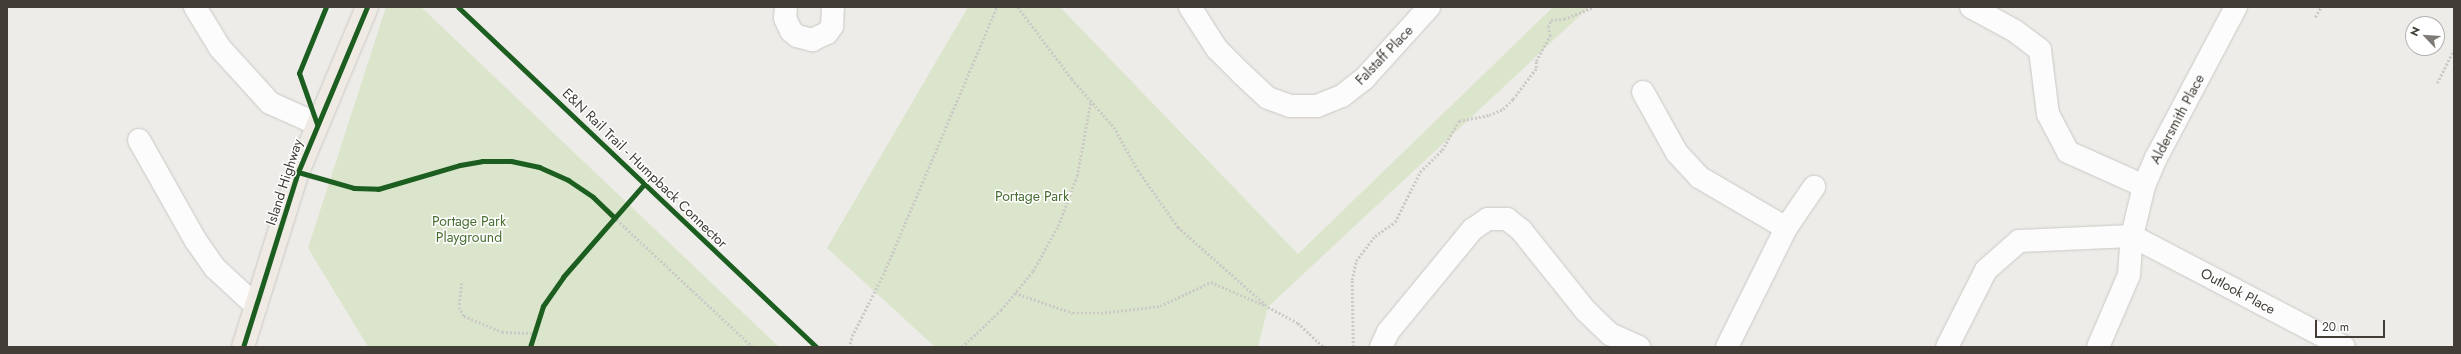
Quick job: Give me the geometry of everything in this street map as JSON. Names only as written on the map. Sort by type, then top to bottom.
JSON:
[{"type":"main road","name":"Island Highway","points":[[243,347],[298,172],[367,7]]},
{"type":"street","points":[[195,7],[220,48],[270,103],[317,124]]},
{"type":"street","points":[[786,7],[785,18],[791,32],[804,39],[812,40],[826,33],[832,26],[833,7]]},
{"type":"street","name":"Falstaff Place","points":[[1190,7],[1217,49],[1242,74],[1268,98],[1290,106],[1317,106],[1342,96],[1364,79],[1429,7]]},
{"type":"street","points":[[1971,7],[2015,31],[2040,50],[2048,114],[2068,152],[2144,186]]},
{"type":"street","name":"Aldersmith Place","points":[[2098,347],[2129,275],[2132,236],[2144,186],[2156,158],[2236,7]]},
{"type":"street","points":[[1643,92],[1677,153],[1698,177],[1786,228]]},
{"type":"street","points":[[139,140],[200,246],[215,268],[256,306]]},
{"type":"street","points":[[1727,347],[1786,228],[1814,187]]},
{"type":"street","points":[[1381,347],[1388,332],[1473,229],[1488,219],[1507,219],[1520,230],[1585,310],[1610,334],[1639,347]]},
{"type":"street","points":[[1947,347],[1986,270],[2019,241],[2132,236]]},
{"type":"street","name":"Outlook Place","points":[[2132,236],[2344,347]]},
{"type":"path","points":[[850,344],[852,336],[869,306],[900,236],[997,7]]},
{"type":"path","points":[[1018,7],[1114,128],[1138,170],[1178,226],[1268,307]]},
{"type":"path","points":[[1353,347],[1352,280],[1356,261],[1375,236],[1395,222],[1420,172],[1442,150],[1459,121],[1489,115],[1503,109],[1513,98],[1536,68],[1536,61],[1550,36],[1548,27],[1551,20],[1564,19],[1594,7]]},
{"type":"path","points":[[2315,17],[2321,7]]},
{"type":"path","points":[[2437,83],[2454,50]]},
{"type":"path","points":[[962,347],[1001,310],[1033,271],[1058,226],[1076,176],[1091,100]]},
{"type":"path","points":[[609,212],[753,347]]},
{"type":"path","points":[[609,223],[618,212]]},
{"type":"path","points":[[1015,293],[1073,313],[1137,311],[1160,306],[1211,282],[1268,307],[1298,323],[1324,347]]},
{"type":"path","points":[[462,283],[459,307],[464,316],[502,332],[534,333]]},
{"type":"path","points":[[532,340],[536,327]]},
{"type":"green space","name":"Portage Park Playground","points":[[386,7],[421,7],[779,347],[368,347],[308,248]]},
{"type":"green space","name":"Portage Park","points":[[968,7],[1060,7],[1298,254],[1553,7],[1589,7],[1268,307],[1258,347],[935,347],[827,248]]},
{"type":"cycle path","points":[[317,124],[299,73],[326,7]]},
{"type":"cycle path","points":[[243,347],[298,172],[367,7]]},
{"type":"cycle path","name":"E&N Rail Trail - Humpback Connector","points":[[458,7],[816,347]]},
{"type":"cycle path","points":[[298,172],[354,188],[378,189],[460,165],[482,161],[511,161],[539,167],[568,180],[593,197],[614,217]]},
{"type":"cycle path","name":"E&N Rail Trail - Humpback Connector","points":[[530,347],[543,306],[563,277],[644,184]]}]
